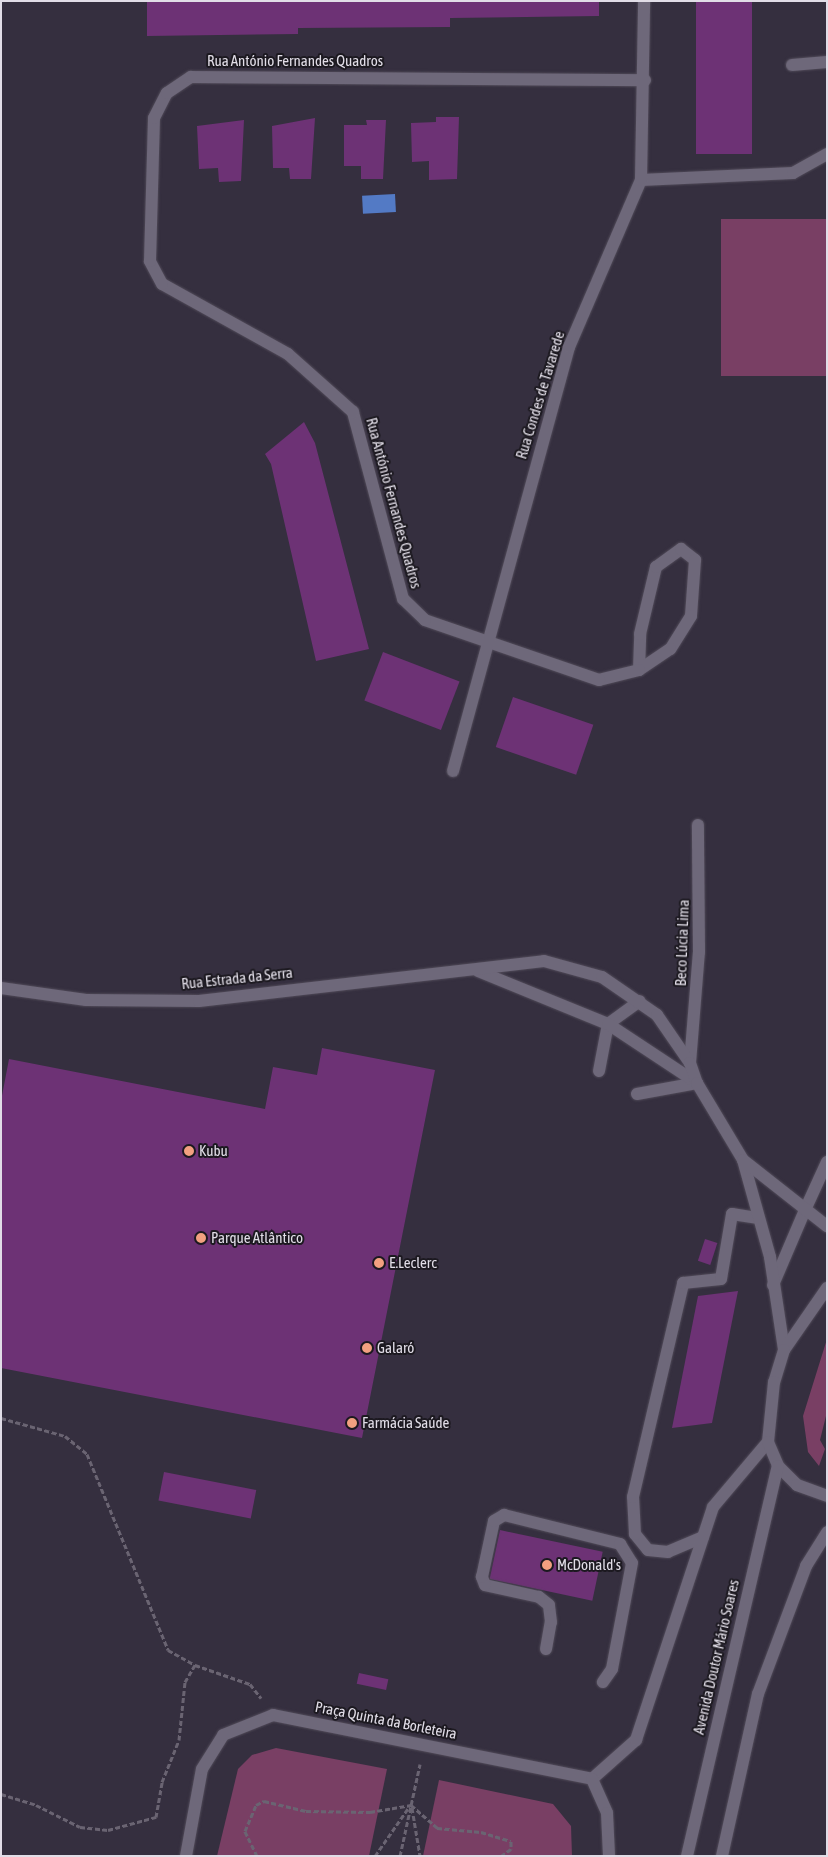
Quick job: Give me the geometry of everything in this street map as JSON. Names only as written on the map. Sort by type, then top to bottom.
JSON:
[{"type":"street","name":"Rua Condes de Tavarede","points":[[453,771],[486,642],[569,347],[642,180],[645,80],[644,1]]},
{"type":"street","points":[[792,65],[827,62]]},
{"type":"street","name":"Rua António Fernandes Quadros","points":[[639,670],[640,634],[656,567],[681,549],[695,560],[691,616],[670,649],[639,670],[599,680],[425,620],[403,599],[353,412],[288,354],[162,284],[150,261],[154,118],[167,93],[191,77],[645,80]]},
{"type":"street","points":[[642,180],[793,173],[827,154]]},
{"type":"street","name":"Beco Lúcia Lima","points":[[690,1062],[699,952],[698,825]]},
{"type":"street","name":"Rua Estrada da Serra","points":[[1,988],[86,1000],[199,1001],[544,961],[602,977],[640,1001],[657,1015],[690,1062],[697,1083],[744,1160]]},
{"type":"street","name":"Rua Estrada da Serra","points":[[475,970],[608,1024],[697,1083]]},
{"type":"street","points":[[599,1071],[608,1024],[640,1001]]},
{"type":"street","points":[[637,1094],[697,1083]]},
{"type":"street","points":[[744,1160],[827,1226]]},
{"type":"street","points":[[744,1160],[773,1285],[784,1350]]},
{"type":"street","points":[[773,1285],[827,1162]]},
{"type":"street","points":[[703,1537],[668,1552],[648,1550],[635,1534],[632,1497],[683,1283],[721,1279],[732,1214],[757,1218]]},
{"type":"street","points":[[827,1288],[784,1350],[774,1382],[768,1442],[778,1466],[797,1485],[827,1496]]},
{"type":"street","points":[[609,1856],[607,1813],[592,1779],[636,1740],[713,1507],[768,1442]]},
{"type":"street","name":"Avenida Doutor Mário Soares","points":[[687,1856],[778,1466]]},
{"type":"street","points":[[546,1648],[551,1622],[549,1605],[539,1597],[485,1585],[482,1577],[494,1521],[504,1515],[620,1544],[632,1563],[612,1669],[602,1682]]},
{"type":"street","points":[[722,1856],[758,1694],[806,1566],[827,1532]]},
{"type":"street","points":[[186,1856],[202,1769],[223,1735],[273,1715]]},
{"type":"street","name":"Praça Quinta da Borleteira","points":[[273,1715],[592,1779]]},
{"type":"path","points":[[1,1418],[65,1436],[87,1454],[168,1650],[195,1665],[250,1684],[273,1715]]},
{"type":"path","points":[[1,1794],[36,1805],[80,1827],[108,1830],[156,1817],[162,1782],[178,1740],[184,1682],[195,1665]]},
{"type":"path","points":[[400,1856],[424,1744]]},
{"type":"path","points":[[257,1856],[245,1832],[256,1805],[264,1801],[306,1811],[370,1812],[411,1805]]},
{"type":"path","points":[[375,1856],[411,1805]]},
{"type":"path","points":[[411,1805],[420,1856]]},
{"type":"path","points":[[411,1805],[437,1828],[481,1832],[511,1841],[511,1848],[501,1856]]},
{"type":"shaded area","points":[[721,219],[827,219],[827,376],[721,376]]},
{"type":"shaded area","points":[[827,1339],[827,1412],[820,1440],[825,1449],[819,1466],[808,1452],[803,1416]]},
{"type":"shaded area","points":[[276,1748],[387,1769],[369,1856],[217,1856],[238,1769],[252,1755]]},
{"type":"shaded area","points":[[439,1780],[553,1804],[571,1826],[572,1856],[423,1856]]},
{"type":"water","points":[[395,194],[396,212],[363,214],[362,196]]},
{"type":"building","points":[[147,1],[599,1],[599,16],[450,18],[450,27],[298,28],[298,34],[147,36]]},
{"type":"building","points":[[696,1],[752,1],[752,154],[696,154]]},
{"type":"building","points":[[436,117],[459,117],[457,179],[429,180],[429,161],[412,162],[411,123],[436,122]]},
{"type":"building","points":[[315,118],[311,179],[290,179],[289,168],[273,168],[272,126]]},
{"type":"building","points":[[244,120],[241,181],[219,182],[218,168],[199,169],[197,126]]},
{"type":"building","points":[[366,120],[386,120],[383,179],[361,179],[361,166],[344,166],[344,125],[367,125]]},
{"type":"building","points":[[304,422],[315,443],[369,649],[316,661],[271,464],[265,454]]},
{"type":"building","points":[[383,652],[460,681],[441,730],[364,701]]},
{"type":"building","points":[[513,697],[593,725],[576,775],[496,747]]},
{"type":"building","name":"Parque Atlântico","points":[[322,1048],[435,1070],[362,1438],[1,1368],[1,1101],[9,1059],[265,1109],[273,1067],[317,1075]]},
{"type":"building","points":[[705,1239],[717,1243],[710,1265],[698,1261]]},
{"type":"building","points":[[738,1291],[712,1423],[672,1428],[698,1296]]},
{"type":"building","points":[[164,1472],[256,1490],[251,1518],[158,1500]]},
{"type":"building","name":"McDonald's","points":[[500,1530],[603,1552],[592,1601],[490,1579]]},
{"type":"building","points":[[359,1673],[388,1679],[386,1690],[357,1684]]},
{"type":"place","name":"Kubu","points":[[189,1151]]},
{"type":"place","name":"Parque Atlântico","points":[[201,1238]]},
{"type":"place","name":"E.Leclerc","points":[[379,1263]]},
{"type":"place","name":"Galaró","points":[[367,1348]]},
{"type":"place","name":"Farmácia Saúde","points":[[352,1423]]},
{"type":"place","name":"McDonald's","points":[[547,1565]]}]
